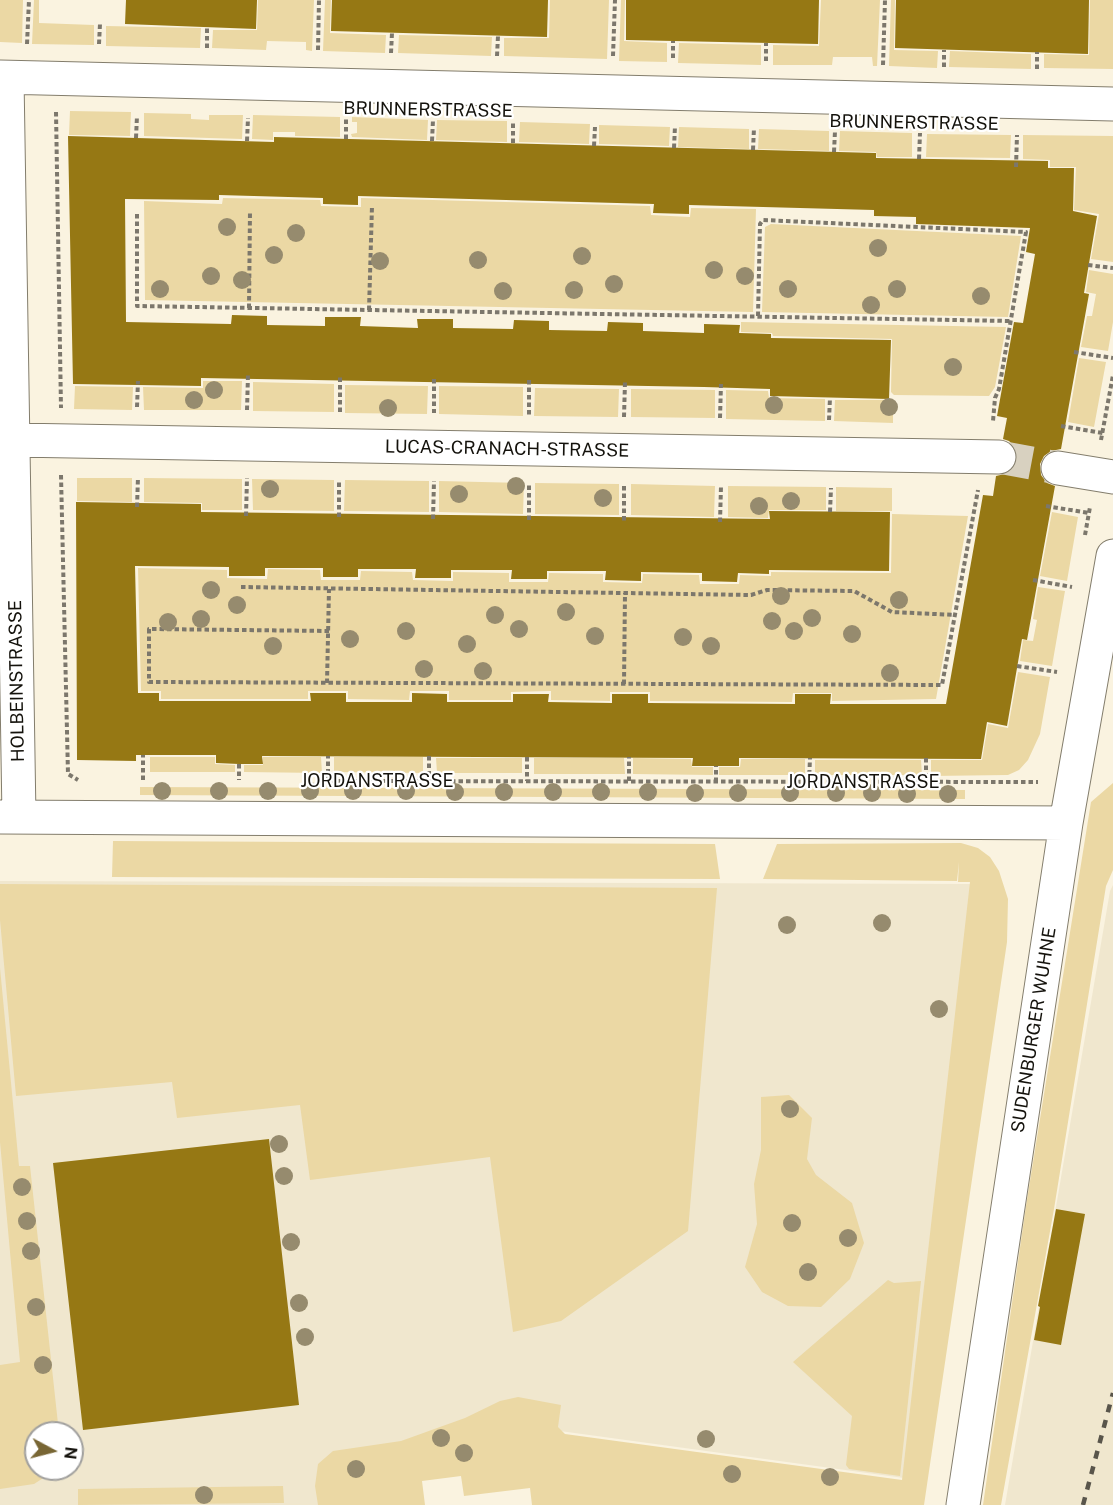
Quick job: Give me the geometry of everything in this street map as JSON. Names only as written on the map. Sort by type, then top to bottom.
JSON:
[{"type":"street","name":"BRUNNERSTRASSE","points":[[3,77],[1113,104]]},
{"type":"street","name":"HOLBEINSTRASSE","points":[[3,77],[14,441],[10,817]]},
{"type":"street","name":"LUCAS-CRANACH-STRASSE","points":[[14,441],[61,430],[992,457]]},
{"type":"street","points":[[1058,468],[1113,477]]},
{"type":"street","name":"SUDENBURGER WUHNE","points":[[963,1505],[1066,823],[1113,556]]},
{"type":"street","name":"JORDANSTRASSE","points":[[10,817],[1066,823]]},
{"type":"path","points":[[27,50],[29,0]]},
{"type":"path","points":[[317,58],[320,0]]},
{"type":"path","points":[[613,57],[615,0]]},
{"type":"path","points":[[882,74],[885,0]]},
{"type":"path","points":[[99,51],[100,24]]},
{"type":"path","points":[[206,56],[207,27]]},
{"type":"path","points":[[391,61],[392,33]]},
{"type":"path","points":[[497,63],[498,36]]},
{"type":"path","points":[[1037,52],[1037,76]]},
{"type":"path","points":[[346,138],[347,108]]},
{"type":"path","points":[[56,111],[68,774],[76,780],[88,780]]},
{"type":"path","points":[[432,141],[433,111]]},
{"type":"path","points":[[513,113],[513,143]]},
{"type":"path","points":[[136,138],[137,114]]},
{"type":"path","points":[[247,141],[248,117]]},
{"type":"path","points":[[674,148],[675,117]]},
{"type":"path","points":[[753,150],[755,118]]},
{"type":"path","points":[[834,152],[835,121]]},
{"type":"path","points":[[920,123],[920,159]]},
{"type":"path","points":[[594,146],[595,125]]},
{"type":"path","points":[[1016,167],[1017,125]]},
{"type":"path","points":[[369,310],[372,206]]},
{"type":"path","points":[[249,308],[250,211]]},
{"type":"path","points":[[137,214],[137,306],[1011,321]]},
{"type":"path","points":[[329,631],[149,629],[149,681],[942,685],[978,490],[992,457],[994,398],[999,388],[1026,232],[763,220],[760,224],[758,316]]},
{"type":"path","points":[[1088,265],[1113,268]]},
{"type":"path","points":[[1074,352],[1113,358]]},
{"type":"path","points":[[247,420],[248,375]]},
{"type":"path","points":[[340,376],[340,421]]},
{"type":"path","points":[[434,379],[434,423]]},
{"type":"path","points":[[529,380],[529,424]]},
{"type":"path","points":[[137,410],[138,381]]},
{"type":"path","points":[[624,427],[625,382]]},
{"type":"path","points":[[720,428],[721,384]]},
{"type":"path","points":[[829,430],[830,398]]},
{"type":"path","points":[[1061,426],[1103,433]]},
{"type":"path","points":[[137,507],[138,468]]},
{"type":"path","points":[[246,516],[248,469]]},
{"type":"path","points":[[339,518],[340,470]]},
{"type":"path","points":[[433,519],[434,472]]},
{"type":"path","points":[[529,473],[529,520]]},
{"type":"path","points":[[720,522],[721,476]]},
{"type":"path","points":[[830,512],[831,479]]},
{"type":"path","points":[[624,485],[624,521]]},
{"type":"path","points":[[1046,506],[1089,513]]},
{"type":"path","points":[[1033,580],[1075,587]]},
{"type":"path","points":[[241,587],[751,595],[767,590],[854,591],[892,612],[956,615]]},
{"type":"path","points":[[327,683],[329,589]]},
{"type":"path","points":[[624,684],[625,593]]},
{"type":"path","points":[[1017,666],[1060,673]]},
{"type":"path","points":[[132,780],[143,780],[144,755]]},
{"type":"path","points":[[328,756],[328,781]]},
{"type":"path","points":[[429,756],[429,781]]},
{"type":"path","points":[[527,757],[527,781]]},
{"type":"path","points":[[629,757],[629,781]]},
{"type":"path","points":[[809,782],[810,758]]},
{"type":"path","points":[[926,758],[926,782]]},
{"type":"path","points":[[239,764],[239,780]]},
{"type":"path","points":[[716,766],[716,782]]},
{"type":"path","points":[[227,780],[250,780]]},
{"type":"path","name":"JORDANSTRASSE","points":[[317,781],[1042,782]]},
{"type":"shaded area","points":[[0,0],[23,0],[22,43],[0,42]]},
{"type":"shaded area","points":[[34,0],[39,0],[39,23],[94,25],[94,45],[32,44]]},
{"type":"shaded area","points":[[258,0],[314,0],[312,51],[306,50],[306,42],[267,41],[266,50],[212,48],[213,30],[257,30]]},
{"type":"shaded area","points":[[325,0],[331,0],[330,33],[386,35],[385,53],[323,51]]},
{"type":"shaded area","points":[[550,0],[609,0],[607,59],[504,56],[504,38],[549,38]]},
{"type":"shaded area","points":[[621,0],[625,0],[624,41],[667,43],[667,62],[619,61]]},
{"type":"shaded area","points":[[821,0],[880,0],[877,66],[873,66],[872,57],[833,57],[832,65],[773,65],[773,45],[819,46]]},
{"type":"shaded area","points":[[891,0],[895,0],[894,50],[938,51],[937,68],[889,66]]},
{"type":"shaded area","points":[[1090,0],[1113,0],[1113,69],[1044,68],[1044,54],[1089,55]]},
{"type":"shaded area","points":[[106,26],[201,28],[200,48],[106,46]]},
{"type":"shaded area","points":[[399,35],[492,37],[491,56],[398,53]]},
{"type":"shaded area","points":[[679,43],[761,45],[761,65],[678,63]]},
{"type":"shaded area","points":[[950,51],[1031,54],[1031,69],[949,67]]},
{"type":"shaded area","points":[[70,111],[131,112],[130,136],[69,135]]},
{"type":"shaded area","points":[[144,113],[191,114],[191,119],[209,120],[209,115],[243,115],[242,139],[144,136]]},
{"type":"shaded area","points":[[253,115],[340,117],[340,137],[295,136],[295,132],[273,132],[273,140],[252,139]]},
{"type":"shaded area","points":[[352,117],[428,120],[427,140],[352,137],[351,134],[357,133],[357,122],[352,122]]},
{"type":"shaded area","points":[[437,120],[507,121],[507,142],[436,140]]},
{"type":"shaded area","points":[[520,122],[590,124],[589,144],[519,142]]},
{"type":"shaded area","points":[[599,125],[670,127],[669,146],[599,144]]},
{"type":"shaded area","points":[[679,127],[749,129],[749,149],[678,147]]},
{"type":"shaded area","points":[[759,129],[829,131],[829,151],[758,149]]},
{"type":"shaded area","points":[[840,131],[912,133],[912,157],[877,157],[876,152],[839,151]]},
{"type":"shaded area","points":[[927,134],[1011,135],[1010,158],[926,157]]},
{"type":"shaded area","points":[[1023,135],[1113,136],[1113,262],[1091,259],[1099,214],[1074,210],[1076,167],[1050,167],[1050,160],[1023,159]]},
{"type":"shaded area","points":[[223,198],[320,200],[321,206],[361,207],[361,198],[650,206],[651,215],[690,217],[691,208],[756,209],[753,312],[145,300],[144,201],[222,204]]},
{"type":"shaded area","points":[[771,224],[1021,236],[1008,317],[762,312],[765,227]]},
{"type":"shaded area","points":[[1089,270],[1113,274],[1113,322],[1108,351],[1081,347],[1087,316],[1092,316],[1096,294],[1086,292]]},
{"type":"shaded area","points":[[741,322],[1006,327],[995,387],[989,396],[894,395],[891,392],[892,339],[773,336],[772,333],[741,332]]},
{"type":"shaded area","points":[[1079,358],[1106,362],[1094,427],[1068,422]]},
{"type":"shaded area","points":[[203,381],[242,381],[241,410],[144,410],[143,387],[203,388]]},
{"type":"shaded area","points":[[253,382],[334,384],[334,412],[253,411]]},
{"type":"shaded area","points":[[345,385],[428,386],[427,414],[345,413]]},
{"type":"shaded area","points":[[75,386],[133,387],[132,410],[74,409]]},
{"type":"shaded area","points":[[439,386],[523,387],[523,416],[439,414]]},
{"type":"shaded area","points":[[535,388],[619,389],[618,417],[534,416]]},
{"type":"shaded area","points":[[631,389],[715,390],[715,418],[631,417]]},
{"type":"shaded area","points":[[726,390],[768,391],[769,398],[825,399],[825,421],[726,419]]},
{"type":"shaded area","points":[[835,400],[893,400],[893,423],[834,421]]},
{"type":"shaded area","points":[[77,478],[132,478],[132,502],[77,501]]},
{"type":"shaded area","points":[[144,478],[242,479],[242,510],[202,510],[202,503],[144,502]]},
{"type":"shaded area","points":[[252,479],[334,480],[334,511],[253,510]]},
{"type":"shaded area","points":[[345,480],[429,481],[429,512],[344,511]]},
{"type":"shaded area","points":[[439,481],[524,483],[523,514],[439,512]]},
{"type":"shaded area","points":[[535,483],[619,484],[619,515],[535,514]]},
{"type":"shaded area","points":[[631,484],[715,486],[714,517],[631,515]]},
{"type":"shaded area","points":[[728,486],[826,487],[826,510],[769,510],[768,518],[728,517]]},
{"type":"shaded area","points":[[836,487],[892,488],[892,511],[836,511]]},
{"type":"shaded area","points":[[1052,512],[1078,517],[1067,581],[1040,576]]},
{"type":"shaded area","points":[[892,514],[968,516],[936,699],[832,701],[832,693],[793,693],[792,702],[650,701],[650,692],[610,692],[610,701],[551,700],[551,691],[511,692],[511,700],[449,700],[449,691],[410,691],[409,700],[348,699],[348,691],[308,691],[308,699],[161,699],[161,691],[141,691],[138,568],[227,570],[227,578],[267,579],[268,569],[320,570],[321,580],[360,580],[361,571],[412,572],[413,580],[453,581],[453,572],[509,573],[509,582],[548,582],[549,573],[603,574],[603,582],[642,583],[643,574],[699,575],[700,584],[739,584],[740,575],[771,576],[771,572],[891,573]]},
{"type":"shaded area","points":[[1038,587],[1065,591],[1052,666],[1020,661],[1023,640],[1033,641],[1037,620],[1033,619]]},
{"type":"shaded area","points":[[1018,672],[1050,677],[1040,734],[1028,760],[1019,770],[1008,775],[931,776],[931,760],[982,760],[988,724],[1008,728]]},
{"type":"shaded area","points":[[150,757],[215,757],[215,764],[235,765],[235,772],[150,772]]},
{"type":"shaded area","points":[[263,757],[321,757],[322,773],[244,772],[244,765],[263,765]]},
{"type":"shaded area","points":[[334,757],[423,757],[423,773],[334,772]]},
{"type":"shaded area","points":[[436,758],[522,758],[522,773],[437,773]]},
{"type":"shaded area","points":[[534,758],[624,758],[625,774],[534,774]]},
{"type":"shaded area","points":[[633,758],[691,759],[692,767],[713,767],[713,775],[633,774]]},
{"type":"shaded area","points":[[741,759],[805,759],[805,775],[719,775],[719,767],[740,767]]},
{"type":"shaded area","points":[[815,760],[921,760],[922,775],[815,775]]},
{"type":"shaded area","points":[[1113,783],[1113,870],[1106,886],[1054,1209],[1001,1505],[983,1505],[1026,1206],[1091,802]]},
{"type":"shaded area","points":[[140,787],[965,790],[965,799],[140,795]]},
{"type":"shaded area","points":[[113,841],[715,844],[720,879],[112,877]]},
{"type":"shaded area","points":[[961,843],[978,848],[990,857],[999,871],[1008,899],[1007,942],[924,1505],[532,1505],[530,1488],[464,1496],[461,1476],[422,1481],[425,1505],[318,1505],[315,1486],[318,1464],[333,1451],[401,1441],[465,1418],[500,1401],[518,1397],[561,1405],[558,1427],[565,1434],[902,1480],[970,882],[958,882],[959,862],[957,881],[763,879],[777,844]]},
{"type":"shaded area","points":[[0,881],[972,884],[904,1478],[560,1431],[334,1505],[0,1505]]},
{"type":"shaded area","points":[[0,884],[717,888],[688,1231],[561,1321],[513,1332],[490,1157],[310,1180],[300,1105],[177,1118],[172,1082],[16,1096],[0,920]]},
{"type":"shaded area","points":[[1113,885],[1113,1505],[1005,1505],[1110,891]]},
{"type":"shaded area","points":[[0,968],[19,1166],[30,1166],[58,1421],[24,1421],[24,1481],[39,1481],[34,1484],[0,1489],[0,1365],[20,1362],[0,1142]]},
{"type":"shaded area","points":[[789,1095],[812,1118],[807,1159],[816,1175],[852,1203],[864,1243],[850,1279],[821,1307],[788,1306],[762,1292],[745,1267],[757,1224],[754,1184],[761,1150],[761,1097]]},
{"type":"shaded area","points":[[888,1280],[894,1283],[921,1281],[900,1476],[849,1469],[846,1465],[852,1416],[793,1362]]},
{"type":"shaded area","points":[[283,1486],[284,1503],[78,1505],[78,1489]]},
{"type":"building","points":[[126,0],[257,0],[256,29],[125,24]]},
{"type":"building","points":[[332,0],[548,0],[547,37],[331,31]]},
{"type":"building","points":[[626,0],[819,0],[818,44],[626,40]]},
{"type":"building","points":[[896,0],[1089,0],[1088,54],[895,48]]},
{"type":"building","points":[[68,136],[274,142],[274,137],[876,153],[876,158],[1048,161],[1048,168],[1074,168],[1073,211],[1097,216],[1084,293],[1089,294],[1061,449],[1051,451],[1044,456],[1040,464],[1041,475],[1047,483],[1055,486],[1027,640],[1022,639],[1007,726],[987,722],[981,759],[739,758],[739,766],[692,766],[693,758],[262,756],[263,764],[239,764],[216,763],[216,755],[136,755],[136,761],[77,760],[76,502],[201,504],[201,512],[770,519],[769,511],[890,512],[889,571],[769,570],[769,574],[738,573],[737,582],[702,581],[702,573],[641,572],[641,581],[605,580],[606,571],[547,571],[547,579],[511,579],[512,570],[451,570],[451,578],[415,578],[416,569],[358,569],[358,577],[323,577],[323,568],[265,568],[265,576],[229,576],[229,567],[135,566],[138,693],[159,693],[159,701],[311,701],[310,693],[346,693],[346,702],[412,702],[412,693],[447,694],[447,702],[513,702],[513,694],[549,694],[548,702],[612,703],[612,694],[648,694],[648,703],[795,704],[795,694],[831,694],[830,704],[946,704],[983,495],[993,496],[996,476],[1009,473],[1015,467],[1018,458],[1015,447],[1003,439],[1007,418],[997,416],[1014,322],[1023,323],[1035,254],[1026,252],[1030,228],[916,224],[916,217],[874,216],[874,210],[689,205],[689,214],[653,213],[654,204],[358,196],[358,205],[323,204],[323,198],[219,195],[219,200],[125,199],[126,322],[231,324],[232,315],[267,316],[267,325],[325,326],[325,317],[361,317],[360,326],[418,328],[417,319],[453,319],[453,328],[513,329],[514,320],[549,321],[549,330],[607,331],[608,322],[643,323],[643,331],[704,333],[704,324],[740,325],[739,333],[771,334],[771,338],[891,340],[889,399],[770,396],[770,389],[704,387],[201,378],[201,386],[73,384]]},
{"type":"building","points":[[269,1139],[299,1405],[84,1430],[53,1163]]},
{"type":"building","points":[[1056,1209],[1085,1214],[1061,1345],[1034,1340]]},
{"type":"tunnel","points":[[999,457],[1058,468]]},
{"type":"railway","points":[[1083,1505],[1113,1393]]}]
